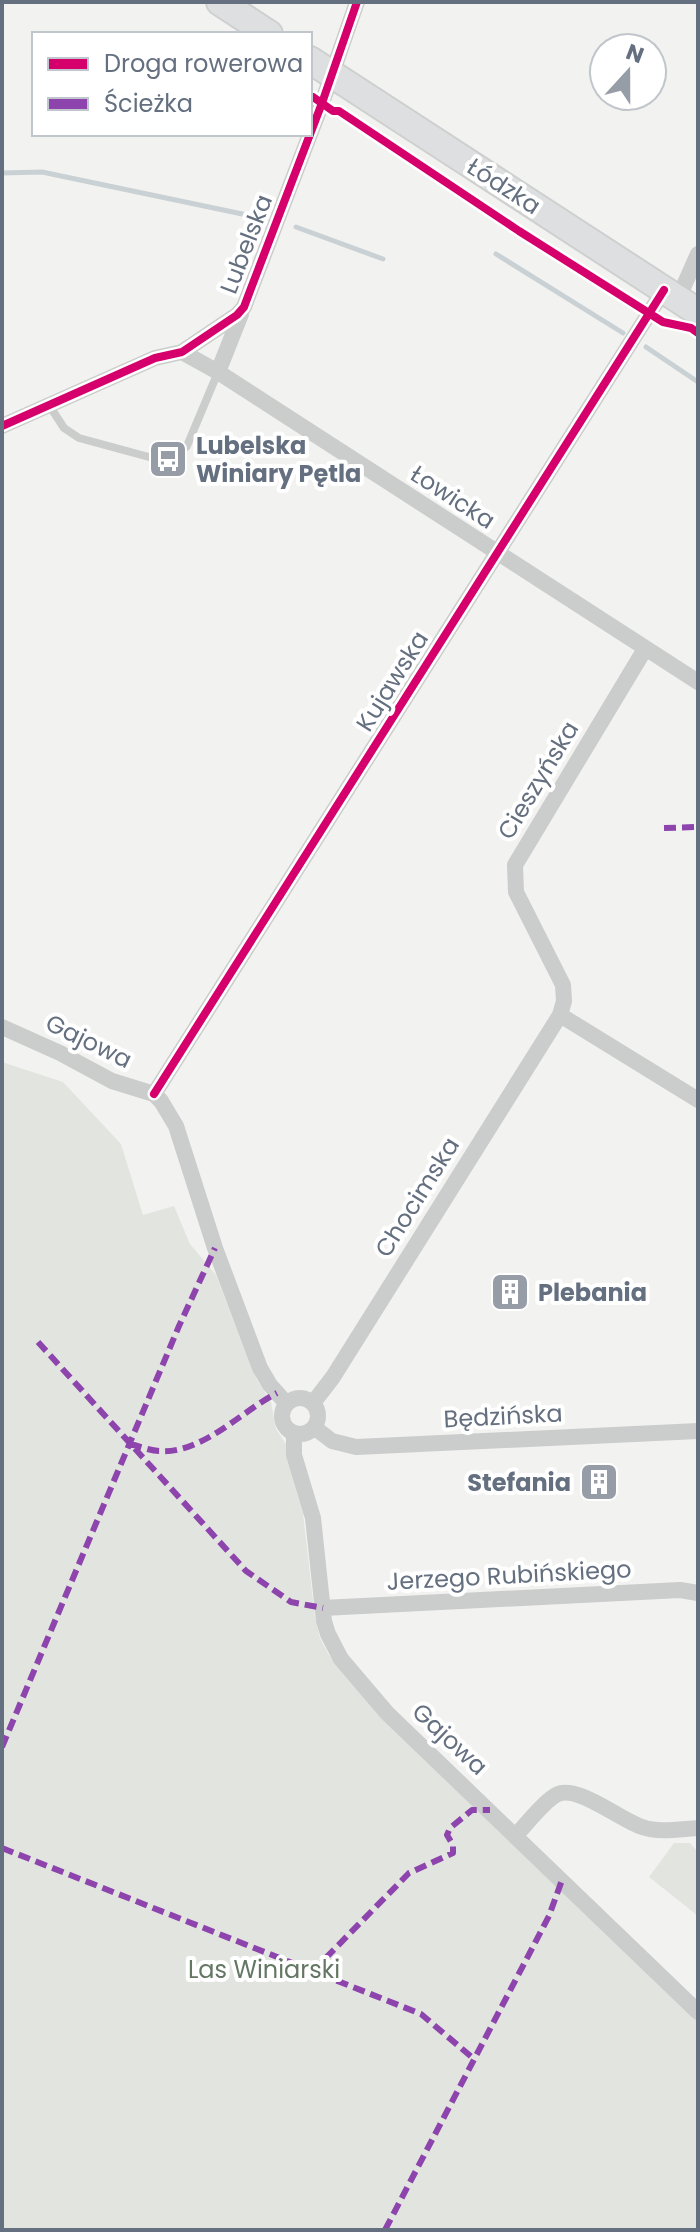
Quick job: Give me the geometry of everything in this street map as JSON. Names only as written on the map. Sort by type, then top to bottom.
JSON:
[{"type":"main road","points":[[220,2],[266,32]]},
{"type":"main road","name":"Łódzka","points":[[312,61],[680,300]]},
{"type":"street","name":"Lubelska","points":[[312,128],[357,2]]},
{"type":"street","name":"Lubelska","points":[[2,426],[155,358],[182,352],[230,322],[244,307],[309,136]]},
{"type":"street","name":"Kujawska","points":[[154,1094],[497,553],[680,300],[698,254]]},
{"type":"street","points":[[218,372],[244,307]]},
{"type":"street","name":"Łowicka","points":[[182,352],[218,372],[698,682]]},
{"type":"street","name":"Cieszyńska","points":[[560,1015],[564,1001],[563,985],[516,892],[515,865],[645,649]]},
{"type":"street","points":[[560,1015],[698,1100]]},
{"type":"street","name":"Chocimska","points":[[313,1403],[333,1377],[560,1015]]},
{"type":"street","name":"Gajowa","points":[[2,1027],[112,1081],[154,1094]]},
{"type":"street","points":[[154,1094],[176,1126],[215,1248],[260,1368],[286,1403]]},
{"type":"street","points":[[297,1398],[313,1403],[319,1413],[315,1428],[306,1434],[294,1435],[282,1421],[286,1403],[297,1398]]},
{"type":"street","name":"Będzińska","points":[[315,1428],[332,1441],[356,1447],[698,1431]]},
{"type":"street","name":"Gajowa","points":[[294,1435],[294,1455],[313,1518],[324,1621],[334,1646],[387,1713],[698,2012]]},
{"type":"street","name":"Jerzego Rubińskiego","points":[[323,1608],[680,1590],[698,1593]]},
{"type":"street","points":[[516,1835],[555,1795],[566,1792],[580,1795],[646,1829],[698,1828]]},
{"type":"lane","points":[[49,405],[64,428],[79,438],[149,457],[168,459],[187,446],[218,372]]},
{"type":"green space","name":"Las Winiarski","points":[[2,1062],[63,1082],[121,1144],[143,1215],[174,1206],[190,1244],[216,1275],[256,1378],[271,1402],[276,1429],[286,1444],[287,1459],[303,1513],[315,1617],[320,1638],[329,1655],[380,1717],[698,2021],[698,2230],[2,2230]]},
{"type":"green space","points":[[674,1843],[690,1843],[698,1852],[698,1916],[649,1877]]},
{"type":"waterway","points":[[2,173],[42,172],[266,219]]},
{"type":"waterway","points":[[296,227],[383,259]]},
{"type":"waterway","points":[[496,254],[623,333]]},
{"type":"waterway","points":[[646,347],[698,382]]},
{"type":"marked path","points":[[664,828],[698,827]]},
{"type":"marked path","points":[[2,1747],[179,1326],[215,1248]]},
{"type":"marked path","points":[[38,1342],[246,1571],[291,1602],[323,1608]]},
{"type":"marked path","points":[[130,1444],[160,1451],[191,1446],[277,1393]]},
{"type":"marked path","points":[[313,1971],[409,1873],[453,1853],[453,1845],[447,1835],[450,1828],[472,1810],[490,1810]]},
{"type":"marked path","points":[[2,1848],[421,2014],[474,2059]]},
{"type":"marked path","points":[[385,2230],[549,1916],[562,1880]]},
{"type":"cycle path","points":[[312,129],[357,2]]},
{"type":"cycle path","points":[[313,97],[663,322],[691,328],[698,333]]},
{"type":"cycle path","points":[[2,426],[155,358],[182,352],[237,315],[244,307],[309,136]]},
{"type":"cycle path","points":[[154,1094],[664,290]]},
{"type":"place","name":"Lubelska Winiary Pętla","points":[[168,459]]},
{"type":"place","name":"Plebania","points":[[510,1292]]},
{"type":"place","name":"Stefania","points":[[599,1482]]}]
